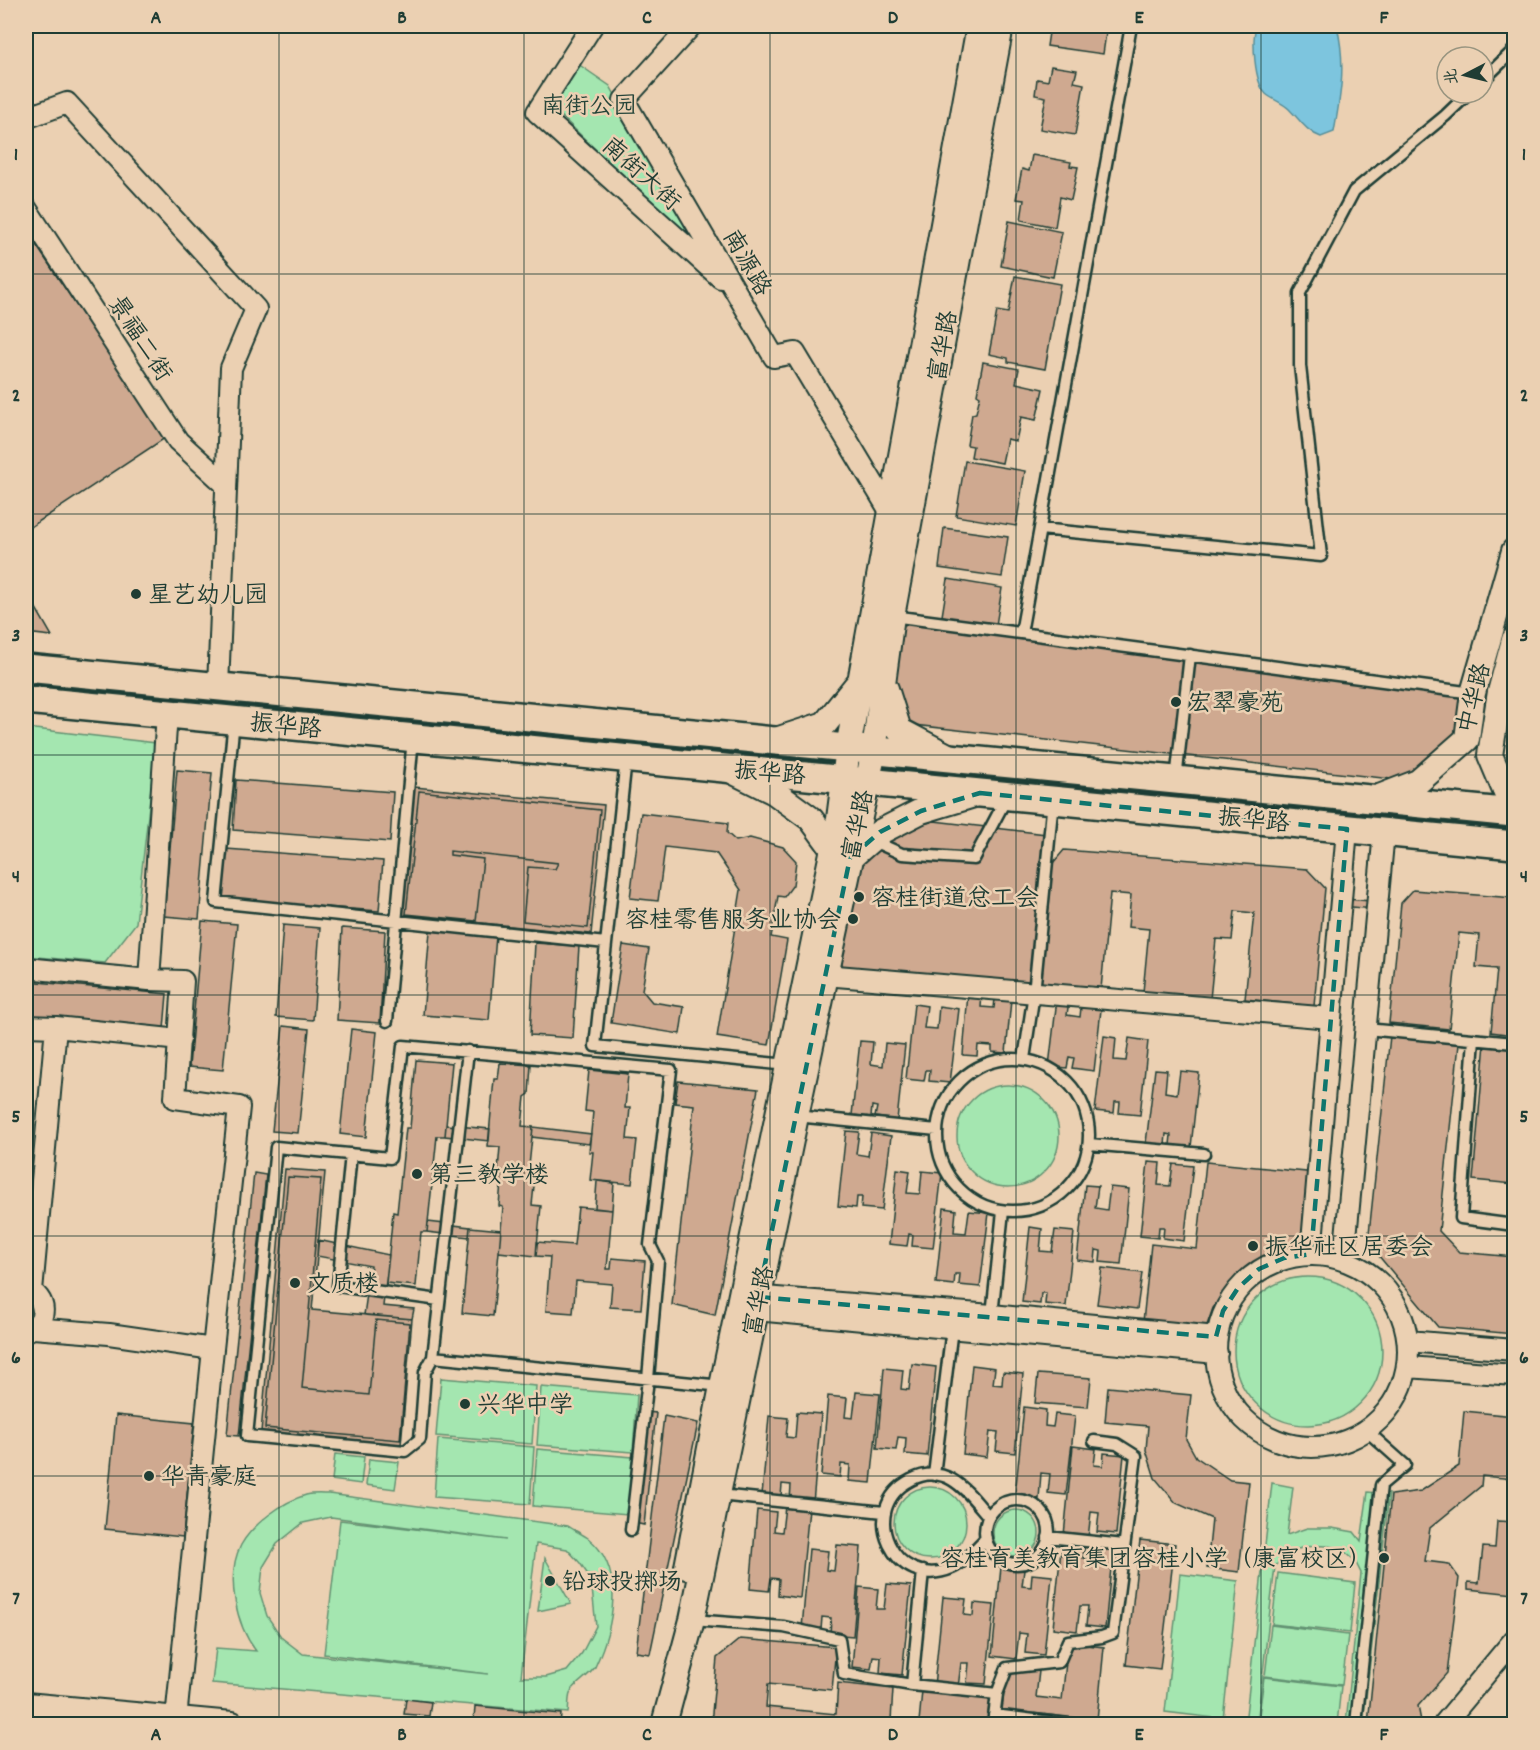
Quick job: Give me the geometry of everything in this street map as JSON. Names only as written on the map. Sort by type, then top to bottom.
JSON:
[{"type":"main road","name":"振华路","points":[[26,669],[1515,813]]},
{"type":"main road","name":"振华路","points":[[26,700],[1515,845]]},
{"type":"street","name":"南街大街","points":[[592,26],[537,112],[736,292]]},
{"type":"street","name":"南源路","points":[[691,26],[624,100],[774,357],[795,353],[891,513]]},
{"type":"street","name":"富华路","points":[[664,1725],[692,1620],[719,1496],[825,975],[842,853],[872,681],[891,513],[979,26]]},
{"type":"street","name":"富华路","points":[[872,681],[892,616],[1001,26]]},
{"type":"street","points":[[26,118],[67,103],[256,309],[231,369],[219,687]]},
{"type":"street","name":"景福二街","points":[[26,208],[178,441],[226,485]]},
{"type":"street","name":"中华路","points":[[1374,799],[1418,782],[1467,739],[1473,693],[1515,551]]},
{"type":"street","name":"中华路","points":[[1515,640],[1500,692],[1490,755],[1506,793],[1515,798]]},
{"type":"street","points":[[773,741],[825,724],[872,681],[899,730],[952,759]]},
{"type":"street","points":[[149,980],[167,714]]},
{"type":"street","points":[[728,768],[774,792],[811,819],[842,853],[871,840],[880,832],[921,811],[980,793]]},
{"type":"street","points":[[1311,1254],[1347,828]]},
{"type":"street","points":[[1344,1259],[1384,832]]},
{"type":"street","name":"富华路","points":[[657,1725],[722,1386],[788,1065],[842,853]]},
{"type":"street","points":[[26,968],[149,980],[183,981],[175,1098],[240,1107],[176,1719]]},
{"type":"street","points":[[825,975],[1331,1018]]},
{"type":"street","points":[[26,1026],[180,1040]]},
{"type":"street","points":[[29,1330],[38,1323],[43,1309],[38,1295],[29,1290],[56,1027]]},
{"type":"street","points":[[1311,1254],[1344,1259],[1374,1276],[1396,1302],[1408,1341],[1408,1367],[1397,1399],[1376,1425],[1367,1431],[1347,1443],[1314,1449],[1281,1444],[1252,1428],[1229,1402],[1217,1371],[1216,1345],[1224,1311],[1238,1288],[1259,1269],[1284,1258],[1311,1254]]},
{"type":"street","points":[[757,1303],[992,1315],[1216,1345]]},
{"type":"street","points":[[757,1303],[952,1328],[1216,1345]]},
{"type":"street","points":[[29,1330],[109,1334],[213,1349]]},
{"type":"street","points":[[1408,1341],[1515,1350]]},
{"type":"street","points":[[1408,1367],[1515,1375]]},
{"type":"street","points":[[1444,1725],[1515,1640]]},
{"type":"street","points":[[26,1704],[232,1725]]},
{"type":"lane","points":[[1021,633],[1131,26]]},
{"type":"lane","points":[[1495,69],[1515,50]]},
{"type":"lane","points":[[1040,530],[1321,556],[1300,366],[1300,293],[1354,191],[1456,105]]},
{"type":"lane","points":[[892,616],[1473,693]]},
{"type":"lane","points":[[1176,780],[1190,656]]},
{"type":"lane","points":[[234,720],[216,902],[606,943]]},
{"type":"lane","points":[[387,1021],[413,737]]},
{"type":"lane","points":[[626,758],[595,1046],[788,1065]]},
{"type":"lane","points":[[871,840],[902,854],[974,859],[1007,796]]},
{"type":"lane","points":[[1024,1059],[1034,993],[1053,800]]},
{"type":"lane","points":[[1366,1029],[1515,1043]]},
{"type":"lane","points":[[1474,1039],[1461,1218],[1515,1226]]},
{"type":"lane","points":[[468,1052],[433,1357],[425,1372],[420,1439],[405,1451],[247,1436],[276,1147],[390,1158],[403,1046],[671,1070],[651,1245],[658,1261],[648,1379],[631,1530]]},
{"type":"lane","points":[[1024,1059],[1046,1066],[1065,1080],[1080,1098],[1088,1120],[1089,1144],[1082,1167],[1069,1187],[1050,1202],[1028,1211],[1003,1211],[981,1205],[962,1192],[948,1174],[939,1153],[937,1130],[943,1105],[956,1084],[975,1069],[999,1060],[1024,1059]]},
{"type":"lane","points":[[796,1116],[937,1130]]},
{"type":"lane","points":[[1089,1144],[1204,1154]]},
{"type":"lane","points":[[351,1154],[338,1286],[439,1300]]},
{"type":"lane","points":[[992,1315],[1003,1211]]},
{"type":"lane","points":[[934,1474],[952,1328]]},
{"type":"lane","points":[[433,1357],[722,1386]]},
{"type":"lane","points":[[1356,1725],[1381,1485],[1405,1465],[1367,1431]]},
{"type":"lane","points":[[1066,1725],[994,1720],[997,1694],[1007,1668],[1059,1662],[1068,1641],[1102,1637],[1113,1633],[1136,1456],[1117,1444],[1094,1441]]},
{"type":"lane","points":[[986,1538],[952,1567],[938,1572],[923,1571],[908,1566],[896,1556],[888,1544],[884,1529],[884,1512],[891,1497],[902,1484],[917,1477],[934,1474],[950,1478],[964,1487],[989,1517]]},
{"type":"lane","points":[[719,1496],[884,1512]]},
{"type":"lane","points":[[1014,1500],[1025,1501],[1035,1505],[1042,1512],[1048,1522],[1048,1536],[1042,1551],[1035,1558],[1015,1563],[1005,1561],[996,1555],[986,1538],[986,1527],[989,1517],[1004,1503],[1014,1500]]},
{"type":"lane","points":[[1048,1536],[1124,1545]]},
{"type":"lane","points":[[912,1685],[923,1571]]},
{"type":"lane","points":[[692,1620],[784,1627],[839,1639],[844,1674],[912,1685],[997,1694]]},
{"type":"highlighted area","points":[[980,793],[1347,829],[1311,1254],[1284,1258],[1259,1269],[1238,1288],[1223,1311],[1216,1337],[758,1297],[850,858],[880,832],[921,811]]},
{"type":"green space","name":"南街公园","points":[[578,64],[610,86],[707,258],[556,111],[553,97]]},
{"type":"green space","points":[[26,728],[156,743],[136,923],[105,963],[26,956]]},
{"type":"green space","points":[[1008,1085],[1028,1088],[1037,1093],[1051,1107],[1056,1116],[1059,1136],[1056,1156],[1051,1165],[1037,1179],[1028,1184],[1008,1187],[988,1184],[979,1179],[965,1165],[960,1156],[957,1136],[960,1116],[965,1107],[979,1093],[988,1088]]},
{"type":"green space","points":[[1308,1277],[1322,1278],[1336,1283],[1349,1289],[1360,1299],[1370,1310],[1376,1323],[1381,1337],[1381,1365],[1376,1379],[1370,1392],[1360,1403],[1349,1413],[1336,1419],[1322,1424],[1308,1425],[1294,1424],[1280,1419],[1267,1413],[1256,1403],[1246,1392],[1240,1379],[1235,1365],[1234,1351],[1235,1337],[1240,1323],[1246,1310],[1256,1299],[1267,1289],[1280,1283],[1294,1278]]},
{"type":"green space","points":[[441,1378],[536,1386],[532,1444],[436,1436]]},
{"type":"green space","points":[[541,1387],[637,1395],[633,1452],[537,1445]]},
{"type":"green space","points":[[438,1439],[534,1447],[530,1504],[434,1497]]},
{"type":"green space","points":[[537,1449],[633,1457],[628,1514],[533,1506]]},
{"type":"green space","points":[[335,1454],[364,1457],[361,1484],[332,1480]]},
{"type":"green space","points":[[369,1459],[399,1462],[395,1489],[366,1485]]},
{"type":"green space","points":[[1272,1483],[1293,1487],[1287,1535],[1307,1528],[1332,1528],[1354,1532],[1361,1541],[1368,1492],[1389,1494],[1363,1724],[1346,1724],[1361,1573],[1352,1558],[1340,1549],[1316,1546],[1296,1550],[1285,1556],[1275,1566],[1257,1724],[1245,1724]]},
{"type":"green space","points":[[930,1487],[950,1493],[960,1503],[966,1523],[960,1543],[950,1553],[930,1559],[910,1553],[900,1543],[894,1523],[900,1503],[910,1493]]},
{"type":"green space","points":[[326,1494],[568,1526],[588,1538],[600,1551],[608,1566],[613,1600],[607,1635],[601,1652],[595,1667],[570,1694],[568,1713],[212,1683],[216,1648],[256,1651],[243,1628],[235,1600],[234,1571],[241,1545],[253,1529],[278,1508],[306,1495]],"holes":[[[331,1517],[506,1540],[340,1520],[324,1654],[488,1674],[303,1654],[282,1638],[267,1616],[260,1593],[263,1567],[277,1544],[303,1523]],[[536,1544],[567,1549],[580,1563],[591,1579],[596,1626],[582,1653],[567,1671],[546,1677],[521,1677]]]},
{"type":"green space","points":[[1021,1510],[1033,1516],[1038,1524],[1038,1542],[1033,1550],[1025,1555],[1011,1556],[1003,1553],[996,1546],[993,1528],[996,1520],[1003,1513]]},
{"type":"green space","name":"铅球投掷场","points":[[545,1558],[571,1604],[538,1611]]},
{"type":"green space","points":[[1278,1573],[1355,1583],[1350,1633],[1272,1624]]},
{"type":"green space","points":[[1180,1574],[1238,1581],[1223,1719],[1165,1712]]},
{"type":"green space","points":[[1271,1625],[1348,1635],[1342,1685],[1265,1676]]},
{"type":"green space","points":[[1264,1677],[1341,1686],[1337,1724],[1258,1724]]},
{"type":"water","points":[[1256,26],[1337,26],[1342,79],[1334,132],[1321,137],[1316,135],[1286,107],[1266,94],[1259,80],[1255,61]]},
{"type":"building","points":[[1050,26],[1107,26],[1103,54],[1047,46]]},
{"type":"building","points":[[1051,66],[1077,70],[1074,82],[1084,84],[1075,135],[1040,129],[1046,97],[1035,95],[1037,79],[1048,81]]},
{"type":"building","points":[[1032,155],[1071,162],[1070,166],[1078,167],[1071,200],[1060,197],[1055,227],[1021,220],[1024,200],[1016,199],[1022,169],[1029,171]]},
{"type":"building","points":[[1009,221],[1062,232],[1053,277],[1001,266]]},
{"type":"building","points":[[26,230],[165,438],[26,530]]},
{"type":"building","points":[[1015,276],[1060,284],[1045,369],[1008,362],[1008,358],[989,354],[997,311],[1008,313]]},
{"type":"building","points":[[983,362],[1019,369],[1016,383],[1043,389],[1036,420],[1021,417],[1016,441],[1007,439],[1002,463],[971,457],[973,446],[967,445],[972,414],[976,413],[980,396],[977,394]]},
{"type":"building","points":[[965,461],[1025,471],[1016,526],[956,516]]},
{"type":"building","points":[[944,528],[1008,537],[1002,577],[939,568]]},
{"type":"building","points":[[948,579],[1002,588],[996,625],[942,616]]},
{"type":"building","points":[[26,591],[52,636],[26,633]]},
{"type":"building","name":"宏翠豪苑","points":[[892,616],[1473,693],[1467,739],[1418,782],[896,723]]},
{"type":"building","points":[[177,770],[212,773],[199,919],[164,916]]},
{"type":"building","points":[[236,780],[393,792],[390,842],[233,830]]},
{"type":"building","points":[[414,787],[604,805],[591,934],[402,915]]},
{"type":"building","points":[[419,791],[600,810],[588,928],[523,921],[528,867],[555,869],[558,863],[450,851],[450,855],[483,859],[476,921],[406,914]]},
{"type":"building","points":[[641,813],[728,823],[727,833],[736,841],[750,838],[783,847],[796,861],[793,885],[784,897],[778,896],[771,937],[787,940],[769,1045],[717,1037],[741,890],[716,853],[665,847],[658,901],[630,898]]},
{"type":"building","points":[[934,821],[1046,834],[1028,989],[839,969],[859,865],[891,833]]},
{"type":"building","points":[[226,849],[383,861],[379,911],[222,899]]},
{"type":"building","points":[[1064,850],[1307,869],[1325,888],[1314,1006],[1245,999],[1254,913],[1235,911],[1232,940],[1216,939],[1210,999],[1143,992],[1149,929],[1128,927],[1131,895],[1110,893],[1101,989],[1041,983],[1053,863]]},
{"type":"building","points":[[1413,890],[1514,898],[1514,1035],[1491,1032],[1497,969],[1476,967],[1479,935],[1459,933],[1449,1029],[1389,1023],[1401,903]]},
{"type":"building","points":[[1331,898],[1385,902],[1385,910],[1330,905]]},
{"type":"building","points":[[202,921],[237,924],[223,1070],[189,1067]]},
{"type":"building","points":[[283,925],[320,928],[313,1020],[276,1017]]},
{"type":"building","points":[[342,928],[385,931],[380,1023],[337,1020]]},
{"type":"building","points":[[430,931],[496,936],[489,1020],[423,1015]]},
{"type":"building","points":[[535,943],[579,946],[573,1038],[530,1035]]},
{"type":"building","points":[[623,945],[649,949],[642,990],[652,1002],[684,1007],[680,1034],[611,1023]]},
{"type":"building","points":[[26,981],[167,994],[164,1029],[26,1017]]},
{"type":"building","points":[[968,993],[982,994],[981,1007],[994,1008],[995,999],[1011,1000],[1006,1053],[992,1052],[992,1046],[978,1045],[977,1056],[963,1055]]},
{"type":"building","points":[[1082,998],[1102,1001],[1094,1071],[1072,1068],[1074,1058],[1069,1057],[1067,1068],[1049,1066],[1057,999],[1069,1000],[1067,1015],[1080,1017]]},
{"type":"building","points":[[914,1004],[927,1006],[924,1028],[937,1029],[939,1006],[959,1009],[950,1083],[929,1081],[930,1070],[926,1070],[924,1081],[906,1079]]},
{"type":"building","points":[[283,1026],[309,1029],[298,1133],[272,1131]]},
{"type":"building","points":[[351,1029],[377,1032],[366,1137],[340,1134]]},
{"type":"building","points":[[1104,1036],[1116,1038],[1114,1060],[1126,1061],[1129,1038],[1148,1041],[1140,1115],[1119,1113],[1120,1102],[1115,1102],[1114,1113],[1095,1111]]},
{"type":"building","points":[[1390,1036],[1459,1044],[1439,1231],[1459,1252],[1514,1257],[1514,1334],[1438,1327],[1368,1243]]},
{"type":"building","points":[[860,1041],[873,1042],[871,1064],[883,1066],[885,1043],[905,1045],[897,1120],[875,1117],[877,1107],[872,1106],[871,1117],[852,1115]]},
{"type":"building","points":[[1485,1043],[1514,1045],[1514,1184],[1473,1180]]},
{"type":"building","name":"第三教学楼","points":[[416,1060],[452,1063],[445,1136],[437,1136],[427,1232],[421,1232],[416,1286],[386,1283],[393,1212],[397,1213],[406,1128],[410,1128]]},
{"type":"building","points":[[500,1063],[531,1065],[529,1094],[525,1097],[522,1126],[533,1127],[529,1166],[536,1167],[532,1205],[541,1206],[536,1256],[499,1252],[503,1207],[499,1206],[502,1170],[498,1170],[500,1147],[488,1146],[494,1079],[498,1079]]},
{"type":"building","points":[[1155,1069],[1167,1070],[1165,1092],[1177,1094],[1180,1071],[1199,1073],[1191,1147],[1170,1145],[1171,1135],[1166,1134],[1165,1145],[1146,1143]]},
{"type":"building","points":[[589,1070],[628,1074],[625,1108],[630,1108],[627,1139],[637,1140],[632,1184],[590,1180],[593,1152],[589,1152],[593,1112],[585,1111]]},
{"type":"building","points":[[678,1081],[758,1089],[715,1315],[672,1305],[694,1105],[675,1103]]},
{"type":"building","points":[[446,1125],[490,1129],[489,1141],[445,1136]]},
{"type":"building","points":[[533,1127],[591,1134],[589,1144],[532,1137]]},
{"type":"building","points":[[846,1131],[859,1132],[856,1154],[868,1156],[871,1133],[891,1136],[882,1210],[861,1208],[862,1197],[857,1197],[856,1208],[838,1206]]},
{"type":"building","points":[[1148,1162],[1160,1163],[1158,1185],[1170,1186],[1173,1164],[1193,1166],[1184,1241],[1163,1238],[1164,1227],[1159,1227],[1158,1238],[1140,1236]]},
{"type":"building","name":"振华社区居委会","points":[[1206,1162],[1316,1173],[1309,1250],[1286,1247],[1236,1279],[1213,1308],[1206,1328],[1143,1322],[1151,1244],[1197,1249]]},
{"type":"building","name":"文质楼","points":[[285,1169],[325,1172],[312,1310],[412,1319],[401,1445],[261,1432]]},
{"type":"building","points":[[897,1169],[910,1171],[907,1193],[920,1194],[922,1171],[942,1173],[933,1248],[912,1246],[913,1235],[909,1234],[907,1246],[889,1244]]},
{"type":"building","points":[[254,1173],[266,1175],[239,1436],[227,1435]]},
{"type":"building","name":"文质楼","points":[[288,1177],[321,1179],[302,1388],[369,1395],[376,1320],[410,1323],[400,1440],[265,1428]]},
{"type":"building","points":[[597,1181],[614,1183],[612,1210],[595,1208]]},
{"type":"building","points":[[1085,1185],[1098,1186],[1095,1208],[1107,1210],[1110,1187],[1129,1189],[1121,1264],[1100,1262],[1101,1251],[1096,1250],[1095,1262],[1077,1260]]},
{"type":"building","points":[[578,1207],[612,1210],[607,1269],[611,1269],[612,1258],[645,1261],[641,1309],[610,1307],[612,1284],[576,1281],[573,1313],[546,1311],[550,1257],[536,1256],[537,1242],[574,1245]]},
{"type":"building","points":[[944,1208],[956,1210],[954,1232],[966,1233],[969,1211],[989,1213],[980,1287],[959,1285],[960,1274],[955,1274],[954,1285],[936,1283]]},
{"type":"building","points":[[428,1222],[470,1227],[469,1237],[427,1232]]},
{"type":"building","points":[[470,1227],[501,1230],[493,1316],[462,1313]]},
{"type":"building","points":[[1030,1227],[1042,1229],[1040,1251],[1052,1252],[1055,1230],[1074,1232],[1066,1306],[1045,1304],[1046,1293],[1041,1293],[1040,1304],[1022,1302]]},
{"type":"building","points":[[318,1240],[389,1255],[383,1306],[414,1309],[412,1319],[364,1315],[371,1266],[317,1256]]},
{"type":"building","points":[[1102,1268],[1142,1273],[1137,1309],[1097,1304]]},
{"type":"building","points":[[912,1364],[936,1367],[927,1456],[905,1454],[906,1438],[898,1437],[896,1450],[877,1448],[884,1368],[903,1370],[901,1389],[909,1390]]},
{"type":"building","points":[[972,1365],[995,1368],[993,1384],[1002,1385],[1003,1372],[1023,1374],[1015,1453],[996,1451],[998,1432],[990,1431],[987,1457],[963,1454]]},
{"type":"building","points":[[1038,1374],[1091,1378],[1088,1407],[1035,1403]]},
{"type":"building","points":[[1108,1387],[1191,1395],[1186,1439],[1196,1457],[1230,1480],[1249,1482],[1239,1572],[1207,1568],[1212,1519],[1176,1503],[1155,1478],[1146,1450],[1148,1426],[1105,1422]]},
{"type":"building","points":[[856,1392],[880,1394],[871,1483],[849,1481],[850,1465],[841,1464],[840,1477],[821,1475],[828,1396],[847,1398],[845,1417],[853,1418]]},
{"type":"building","points":[[1024,1407],[1046,1410],[1045,1426],[1053,1427],[1055,1414],[1075,1416],[1066,1495],[1048,1493],[1050,1474],[1041,1473],[1039,1499],[1015,1496]]},
{"type":"building","points":[[1464,1411],[1514,1416],[1514,1479],[1482,1476],[1481,1486],[1430,1528],[1425,1561],[1449,1564],[1459,1578],[1447,1673],[1418,1706],[1421,1721],[1419,1724],[1368,1724],[1391,1495],[1421,1491],[1459,1466]]},
{"type":"building","points":[[647,1412],[656,1413],[644,1525],[634,1523]]},
{"type":"building","points":[[797,1412],[821,1414],[813,1503],[790,1501],[791,1485],[782,1484],[781,1497],[762,1495],[769,1416],[788,1418],[786,1437],[795,1438]]},
{"type":"building","name":"华青豪庭","points":[[116,1415],[194,1423],[183,1537],[105,1529]]},
{"type":"building","points":[[664,1416],[698,1423],[650,1654],[636,1652]]},
{"type":"building","points":[[1073,1446],[1096,1449],[1094,1465],[1103,1466],[1104,1453],[1124,1455],[1116,1534],[1097,1532],[1099,1513],[1091,1512],[1088,1538],[1064,1535]]},
{"type":"building","points":[[785,1506],[809,1509],[800,1598],[778,1595],[779,1579],[771,1578],[769,1591],[750,1589],[757,1510],[776,1512],[774,1531],[782,1532]]},
{"type":"building","points":[[1497,1521],[1514,1522],[1514,1594],[1468,1589],[1468,1582],[1479,1583],[1483,1547],[1495,1548]]},
{"type":"building","points":[[1062,1540],[1085,1542],[1083,1558],[1092,1559],[1093,1546],[1113,1548],[1105,1628],[1086,1626],[1088,1606],[1080,1606],[1077,1631],[1053,1628]]},
{"type":"building","points":[[1140,1540],[1175,1544],[1160,1669],[1126,1665]]},
{"type":"building","points":[[837,1545],[861,1547],[853,1636],[830,1634],[831,1618],[822,1617],[821,1630],[802,1628],[809,1549],[828,1551],[826,1570],[834,1571]]},
{"type":"building","points":[[1001,1567],[1024,1570],[1022,1586],[1031,1587],[1032,1574],[1052,1576],[1044,1655],[1025,1653],[1027,1634],[1019,1633],[1016,1659],[992,1656]]},
{"type":"building","points":[[887,1584],[911,1586],[902,1675],[880,1673],[881,1657],[873,1656],[871,1669],[852,1667],[859,1587],[878,1589],[876,1609],[884,1609]]},
{"type":"building","points":[[943,1597],[966,1599],[964,1615],[973,1616],[974,1603],[994,1605],[986,1684],[967,1683],[969,1663],[961,1663],[958,1688],[934,1686]]},
{"type":"building","points":[[740,1639],[836,1647],[832,1690],[768,1684],[766,1707],[836,1714],[838,1683],[893,1689],[891,1720],[919,1722],[922,1691],[991,1697],[988,1724],[711,1724],[717,1658]]},
{"type":"building","points":[[1068,1643],[1104,1647],[1097,1720],[1002,1710],[1007,1668],[1039,1671],[1036,1697],[1062,1700]]},
{"type":"building","points":[[406,1699],[431,1702],[429,1716],[404,1714]]},
{"type":"building","points":[[475,1706],[561,1714],[560,1724],[474,1719]]},
{"type":"place","name":"星艺幼儿园","points":[[136,594]]},
{"type":"place","name":"宏翠豪苑","points":[[1176,702]]},
{"type":"place","name":"容桂街道总工会","points":[[859,897]]},
{"type":"place","name":"容桂零售服务业协会","points":[[853,919]]},
{"type":"place","name":"第三教学楼","points":[[417,1174]]},
{"type":"place","name":"振华社区居委会","points":[[1253,1246]]},
{"type":"place","name":"文质楼","points":[[295,1283]]},
{"type":"place","name":"兴华中学","points":[[465,1404]]},
{"type":"place","name":"华青豪庭","points":[[149,1476]]},
{"type":"place","name":"容桂育美教育集团容桂小学（康富校区）","points":[[1384,1558]]},
{"type":"place","name":"铅球投掷场","points":[[550,1581]]}]
